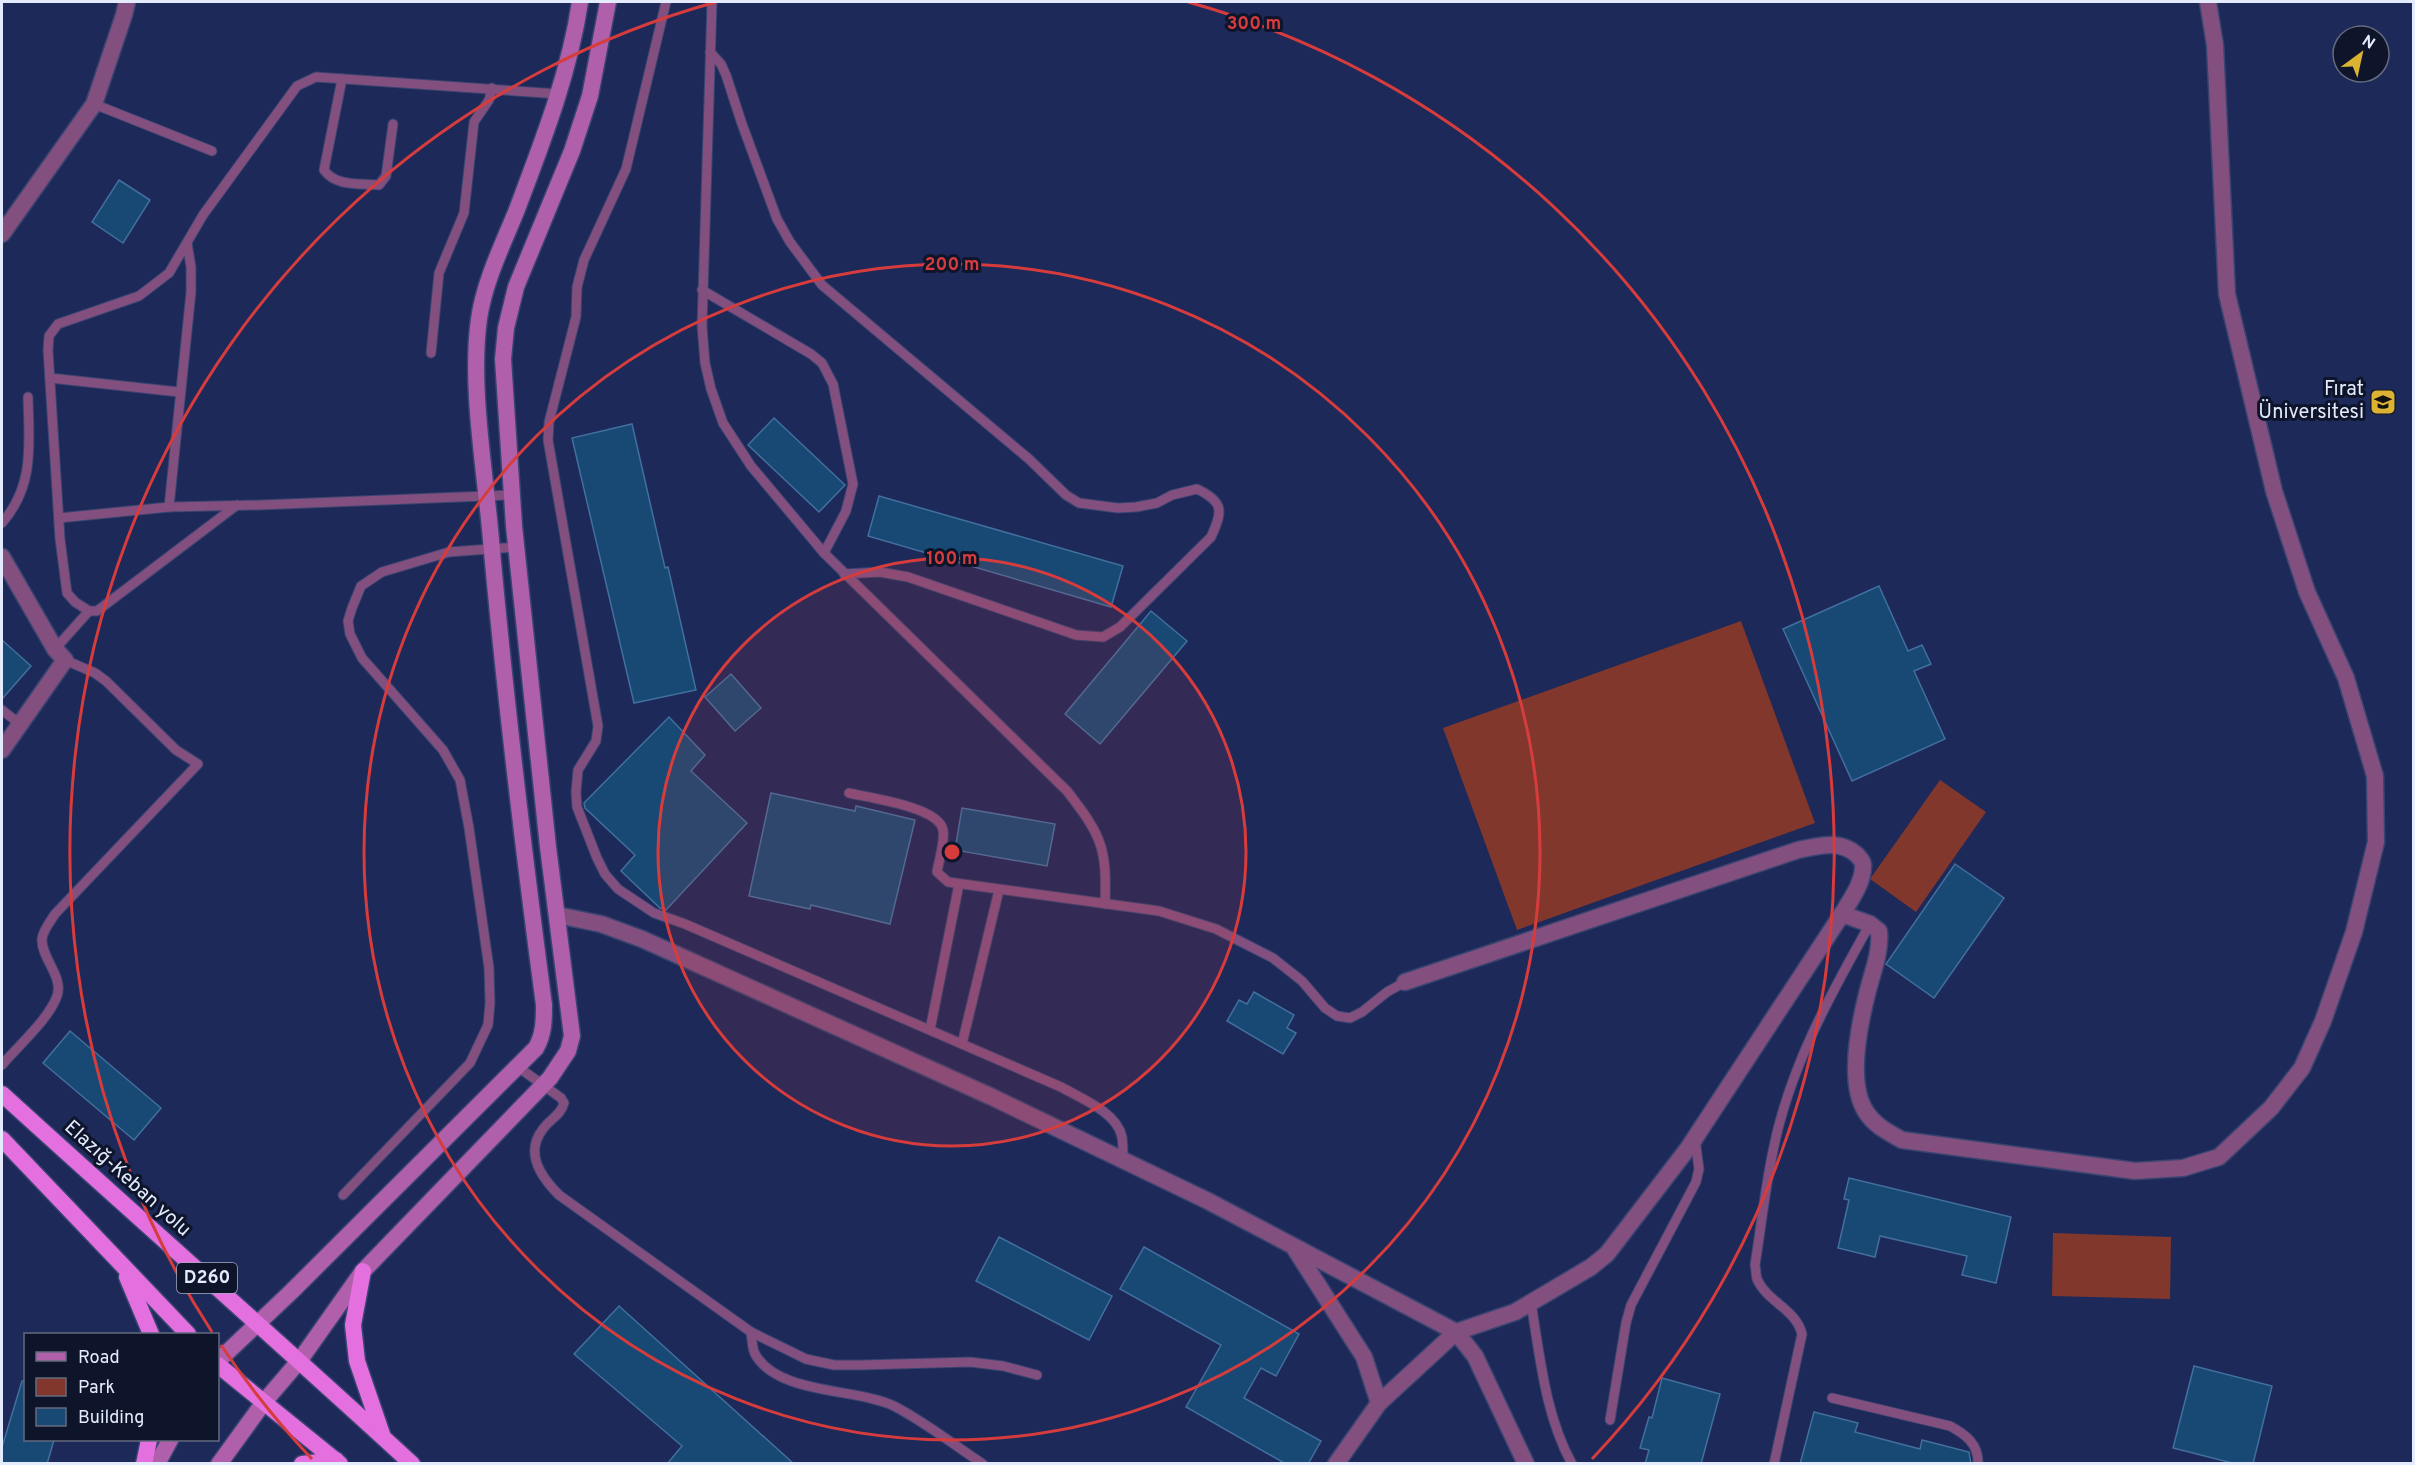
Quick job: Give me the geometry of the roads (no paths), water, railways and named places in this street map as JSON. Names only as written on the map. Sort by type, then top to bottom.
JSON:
[{"type":"highway","name":"Elazığ-Keban yolu","points":[[2,1094],[158,1237],[258,1322],[412,1464]]},
{"type":"highway","name":"D260","points":[[2,1139],[186,1333]]},
{"type":"highway","points":[[120,1262],[140,1302],[150,1333]]},
{"type":"highway","points":[[363,1271],[353,1325],[357,1361],[384,1438]]},
{"type":"highway","points":[[219,1364],[338,1462]]},
{"type":"highway","points":[[144,1464],[149,1441]]},
{"type":"highway","points":[[302,1464],[338,1462]]},
{"type":"main road","points":[[219,1362],[518,1067],[541,1040],[544,1005],[492,548],[477,381],[479,318],[490,279],[559,94],[575,37],[580,2]]},
{"type":"main road","points":[[219,1464],[264,1402],[300,1360],[363,1271],[544,1085],[568,1051],[572,1036],[516,547],[503,359],[506,328],[516,287],[572,151],[590,96],[608,2]]},
{"type":"main road","points":[[157,1464],[169,1441]]},
{"type":"street","points":[[2,234],[94,104],[124,15],[126,2]]},
{"type":"street","points":[[1842,915],[1870,924],[1879,931],[1880,947],[1866,997],[1856,1058],[1859,1100],[1866,1113],[1880,1128],[1902,1140],[2135,1171],[2183,1168],[2219,1157],[2271,1108],[2302,1068],[2323,1021],[2354,932],[2376,842],[2375,776],[2346,678],[2307,592],[2274,491],[2227,294],[2215,45],[2208,2]]},
{"type":"street","points":[[2,556],[60,655],[20,724],[2,750]]},
{"type":"street","points":[[1336,1464],[1379,1403],[1456,1332],[1515,1312],[1591,1267],[1606,1254],[1695,1138],[1842,915],[1857,887],[1863,861],[1842,846],[1827,844],[1798,850],[1405,982]]},
{"type":"street","points":[[557,915],[601,924],[681,956],[993,1097],[1208,1201],[1295,1249],[1456,1332],[1475,1356],[1526,1464]]},
{"type":"street","points":[[1295,1249],[1364,1357],[1379,1403]]},
{"type":"lane","points":[[666,2],[626,169],[584,260],[577,287],[576,317],[549,423],[548,440],[598,726],[596,741],[578,770],[577,807],[604,874],[618,889],[641,905],[654,913],[685,924],[1061,1087],[1105,1114],[1116,1124],[1122,1135],[1123,1160]]},
{"type":"lane","points":[[712,2],[702,326],[705,363],[723,423],[751,466],[824,554],[1067,791],[1097,834],[1106,870],[1106,904]]},
{"type":"lane","points":[[711,52],[721,64],[726,75],[741,124],[777,219],[790,242],[822,285],[1003,437],[1066,495],[1079,503],[1118,508],[1136,507],[1157,504],[1172,495],[1197,489],[1215,500],[1220,507],[1219,519],[1211,537],[1120,627],[1103,637],[1090,638],[1060,631],[908,577],[880,572],[844,574]]},
{"type":"lane","points":[[237,505],[97,611],[89,611],[75,602],[68,593],[59,518],[50,378],[49,336],[58,324],[145,292],[169,273],[204,215],[297,86],[316,76],[559,94]]},
{"type":"lane","points":[[342,78],[324,170],[330,177],[339,182],[379,185],[382,183],[386,176],[393,124]]},
{"type":"lane","points":[[431,353],[439,273],[464,213],[474,123],[489,100],[492,88]]},
{"type":"lane","points":[[94,104],[212,151]]},
{"type":"lane","points":[[169,507],[191,285],[187,243]]},
{"type":"lane","points":[[702,290],[803,349],[822,363],[828,372],[833,384],[853,484],[846,511],[824,554]]},
{"type":"lane","points":[[50,378],[180,392]]},
{"type":"lane","points":[[2,523],[13,510],[24,488],[29,448],[28,397]]},
{"type":"lane","points":[[59,518],[169,507],[512,495]]},
{"type":"lane","points":[[343,1195],[470,1063],[488,1025],[490,1003],[487,956],[466,810],[459,780],[443,750],[362,658],[354,646],[348,621],[362,586],[382,572],[449,552],[516,547]]},
{"type":"lane","points":[[2,1065],[48,1013],[57,997],[58,987],[42,944],[42,937],[50,922],[198,764],[176,750],[106,681],[60,655],[89,611]]},
{"type":"lane","points":[[2,711],[20,724]]},
{"type":"lane","points":[[849,792],[924,811],[939,821],[943,831],[937,872],[941,878],[958,884],[1159,911],[1216,929],[1249,944],[1280,963],[1302,981],[1325,1008],[1337,1016],[1350,1018],[1362,1012],[1387,992],[1405,982]]},
{"type":"lane","points":[[930,1030],[958,884]]},
{"type":"lane","points":[[962,1044],[999,890]]},
{"type":"lane","points":[[1774,1464],[1802,1334],[1800,1325],[1792,1315],[1757,1280],[1755,1265],[1773,1150],[1785,1106],[1813,1032],[1870,924]]},
{"type":"lane","points":[[518,1067],[561,1098],[564,1103],[558,1115],[542,1130],[534,1151],[536,1165],[548,1185],[751,1332],[807,1359],[834,1365],[970,1362],[1003,1366],[1037,1375]]},
{"type":"lane","points":[[1610,1420],[1631,1305],[1696,1182],[1699,1160],[1695,1138]]},
{"type":"lane","points":[[1531,1303],[1548,1400],[1563,1447],[1572,1464]]},
{"type":"lane","points":[[751,1332],[754,1353],[764,1365],[779,1375],[815,1389],[869,1397],[894,1406],[983,1464]]},
{"type":"lane","points":[[1832,1398],[1950,1426],[1964,1433],[1972,1442],[1977,1451],[1978,1464]]},
{"type":"place","name":"Fırat Üniversitesi","points":[[2383,402]]}]
